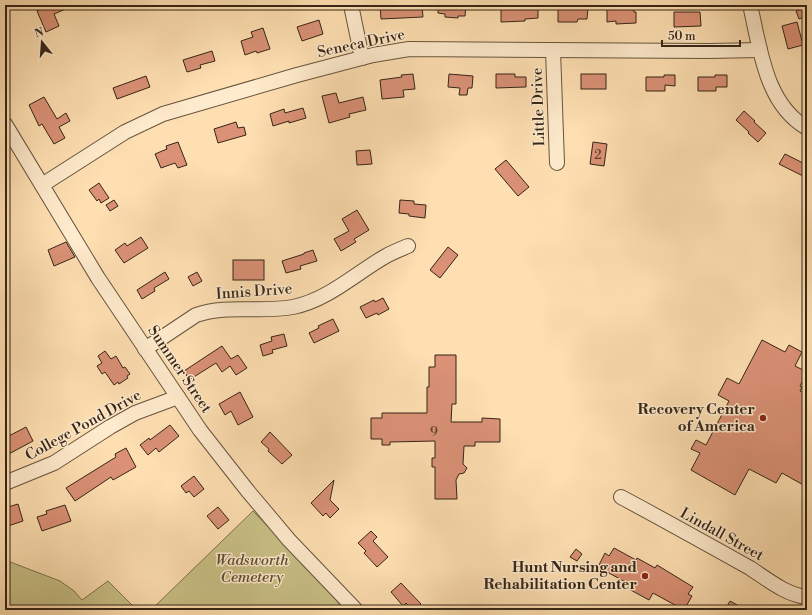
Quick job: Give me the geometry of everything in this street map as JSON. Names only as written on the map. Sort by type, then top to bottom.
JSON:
[{"type":"street","points":[[351,5],[362,58]]},
{"type":"street","points":[[750,5],[760,50],[769,81],[777,98],[799,123],[807,128]]},
{"type":"street","name":"Seneca Drive","points":[[42,185],[125,132],[163,114],[297,75],[362,58],[410,49],[708,52],[760,50]]},
{"type":"street","name":"Little Drive","points":[[553,50],[557,163]]},
{"type":"street","name":"Summer Street","points":[[5,124],[98,278],[200,430],[247,490],[289,540],[356,610]]},
{"type":"street","name":"Innis Drive","points":[[145,349],[191,318],[205,312],[293,307],[318,299],[387,255],[408,246]]},
{"type":"street","name":"College Pond Drive","points":[[5,483],[54,463],[110,427],[135,413],[178,397]]},
{"type":"street","name":"Lindall Street","points":[[621,497],[750,568],[780,587],[800,596],[807,597]]},
{"type":"green space","name":"Wadsworth Cemetery","points":[[253,511],[325,586],[344,610],[151,610]]},
{"type":"green space","points":[[5,560],[60,581],[74,591],[82,600],[108,581],[137,610],[5,610]]},
{"type":"building","points":[[46,5],[75,5],[54,14],[59,26],[46,32],[37,11]]},
{"type":"building","points":[[380,5],[422,5],[423,17],[381,19]]},
{"type":"building","points":[[438,5],[466,5],[465,16],[458,16],[458,18],[445,17],[445,14],[438,13]]},
{"type":"building","points":[[501,5],[526,5],[526,7],[538,7],[538,18],[525,19],[525,21],[501,22]]},
{"type":"building","points":[[566,5],[578,5],[578,8],[588,8],[587,19],[578,19],[577,22],[558,22],[558,8],[566,9]]},
{"type":"building","points":[[633,7],[634,12],[636,12],[636,23],[616,24],[616,21],[607,22],[607,9]]},
{"type":"building","points":[[807,7],[807,16],[799,19],[796,11]]},
{"type":"building","points":[[674,12],[700,12],[701,26],[674,27]]},
{"type":"building","points":[[319,20],[323,34],[302,41],[297,27]]},
{"type":"building","points":[[797,22],[803,45],[788,49],[782,26]]},
{"type":"building","points":[[263,28],[270,49],[257,53],[256,51],[245,55],[241,41],[253,37],[251,32]]},
{"type":"building","points":[[212,51],[215,61],[200,65],[201,68],[187,72],[183,60]]},
{"type":"building","points":[[413,74],[415,89],[403,90],[404,97],[382,99],[380,80]]},
{"type":"building","points":[[449,74],[473,76],[472,88],[468,88],[467,95],[459,95],[460,88],[448,87]]},
{"type":"building","points":[[496,74],[515,74],[515,77],[526,77],[526,87],[496,88]]},
{"type":"building","points":[[581,74],[606,74],[606,89],[581,89]]},
{"type":"building","points":[[664,75],[675,75],[675,86],[665,85],[665,91],[646,91],[646,77],[664,77]]},
{"type":"building","points":[[715,75],[727,75],[727,87],[716,87],[716,91],[698,91],[698,77],[715,77]]},
{"type":"building","points":[[146,76],[150,87],[117,99],[113,88]]},
{"type":"building","points":[[336,93],[339,103],[363,97],[366,110],[349,114],[350,117],[329,123],[322,96]]},
{"type":"building","points":[[44,97],[57,119],[66,113],[70,121],[59,127],[65,138],[54,144],[42,124],[39,126],[29,105]]},
{"type":"building","points":[[303,108],[306,118],[273,126],[270,114],[284,109],[285,113]]},
{"type":"building","points":[[744,111],[766,133],[758,142],[736,120]]},
{"type":"building","points":[[236,122],[238,128],[244,127],[246,135],[218,143],[214,129]]},
{"type":"building","points":[[178,142],[187,165],[178,168],[175,163],[161,168],[155,154],[167,149],[166,146]]},
{"type":"building","points":[[593,142],[607,144],[604,166],[590,164]]},
{"type":"building","points":[[370,150],[372,164],[357,165],[356,151]]},
{"type":"building","points":[[785,154],[807,165],[807,178],[779,164]]},
{"type":"building","points":[[506,160],[529,187],[518,196],[495,169]]},
{"type":"building","points":[[99,183],[109,198],[101,203],[99,199],[97,201],[89,190]]},
{"type":"building","points":[[114,200],[118,206],[110,211],[106,205]]},
{"type":"building","points":[[400,200],[414,201],[414,204],[426,205],[425,218],[399,213]]},
{"type":"building","points":[[357,210],[369,230],[354,239],[356,242],[341,251],[334,239],[349,231],[342,219]]},
{"type":"building","points":[[141,237],[148,248],[124,263],[115,250],[125,243],[127,246]]},
{"type":"building","points":[[66,242],[75,257],[54,266],[48,250]]},
{"type":"building","points":[[448,247],[458,255],[440,278],[430,270]]},
{"type":"building","points":[[313,250],[317,261],[300,266],[301,269],[286,273],[282,261]]},
{"type":"building","points":[[233,260],[264,260],[264,280],[233,280]]},
{"type":"building","points":[[165,272],[169,279],[154,288],[155,291],[142,299],[137,290]]},
{"type":"building","points":[[197,272],[202,281],[193,286],[188,277]]},
{"type":"building","points":[[383,298],[389,309],[378,315],[377,313],[366,318],[360,307],[374,300],[375,302]]},
{"type":"building","points":[[333,319],[339,331],[314,343],[309,333],[319,328],[318,326]]},
{"type":"building","points":[[284,334],[287,346],[272,350],[273,353],[263,356],[260,345],[272,341],[271,337]]},
{"type":"building","name":"Recovery Center of America","points":[[762,340],[785,352],[789,345],[802,352],[795,366],[807,372],[800,386],[802,387],[800,391],[807,395],[807,487],[782,473],[776,483],[749,469],[735,495],[691,470],[700,453],[691,449],[696,440],[706,445],[729,401],[718,395],[727,378],[739,384]]},
{"type":"building","points":[[222,346],[231,359],[238,355],[247,368],[236,375],[230,366],[222,372],[216,363],[189,380],[184,371]]},
{"type":"building","points":[[105,351],[111,359],[116,356],[123,368],[125,367],[130,374],[127,376],[128,378],[119,384],[118,382],[114,385],[105,372],[102,374],[97,366],[102,363],[98,356]]},
{"type":"building","points":[[435,355],[456,355],[456,404],[452,404],[451,422],[482,422],[482,418],[500,419],[500,442],[475,442],[475,446],[464,446],[463,464],[467,468],[464,473],[459,474],[456,480],[457,499],[435,499],[435,467],[432,467],[432,458],[435,458],[435,441],[390,442],[390,445],[382,445],[382,439],[371,439],[371,418],[382,418],[382,413],[427,413],[429,367],[435,367]]},
{"type":"building","points":[[240,392],[253,417],[238,425],[231,411],[225,415],[219,404]]},
{"type":"building","points":[[170,425],[179,436],[159,452],[156,448],[148,455],[140,445],[149,438],[150,440]]},
{"type":"building","points":[[26,427],[33,441],[5,456],[5,438]]},
{"type":"building","points":[[270,432],[292,455],[282,464],[261,442]]},
{"type":"building","points":[[126,448],[136,467],[113,480],[111,477],[75,501],[66,488],[116,457],[115,454]]},
{"type":"building","points":[[194,476],[204,489],[194,497],[189,491],[186,493],[181,486]]},
{"type":"building","points":[[334,480],[330,500],[339,509],[330,518],[326,513],[323,516],[311,503]]},
{"type":"building","points":[[18,504],[23,521],[8,526],[5,518],[5,508]]},
{"type":"building","points":[[65,505],[71,521],[42,531],[37,517],[47,514],[46,511]]},
{"type":"building","points":[[218,507],[229,520],[218,529],[207,516]]},
{"type":"building","points":[[371,531],[377,537],[373,541],[388,557],[377,567],[364,553],[366,551],[358,543]]},
{"type":"building","name":"Hunt Nursing and Rehabilitation Center","points":[[614,548],[655,568],[657,565],[693,587],[688,594],[692,596],[684,610],[653,593],[649,600],[627,588],[629,584],[598,567],[605,553],[609,556]]},
{"type":"building","points":[[576,549],[582,554],[577,561],[570,557]]},
{"type":"building","points":[[401,583],[421,604],[415,610],[412,610],[406,603],[403,606],[391,592]]},
{"type":"building","points":[[730,601],[746,610],[725,610]]},
{"type":"place","name":"Recovery Center of America","points":[[763,418]]},
{"type":"place","name":"Hunt Nursing and Rehabilitation Center","points":[[645,576]]}]
